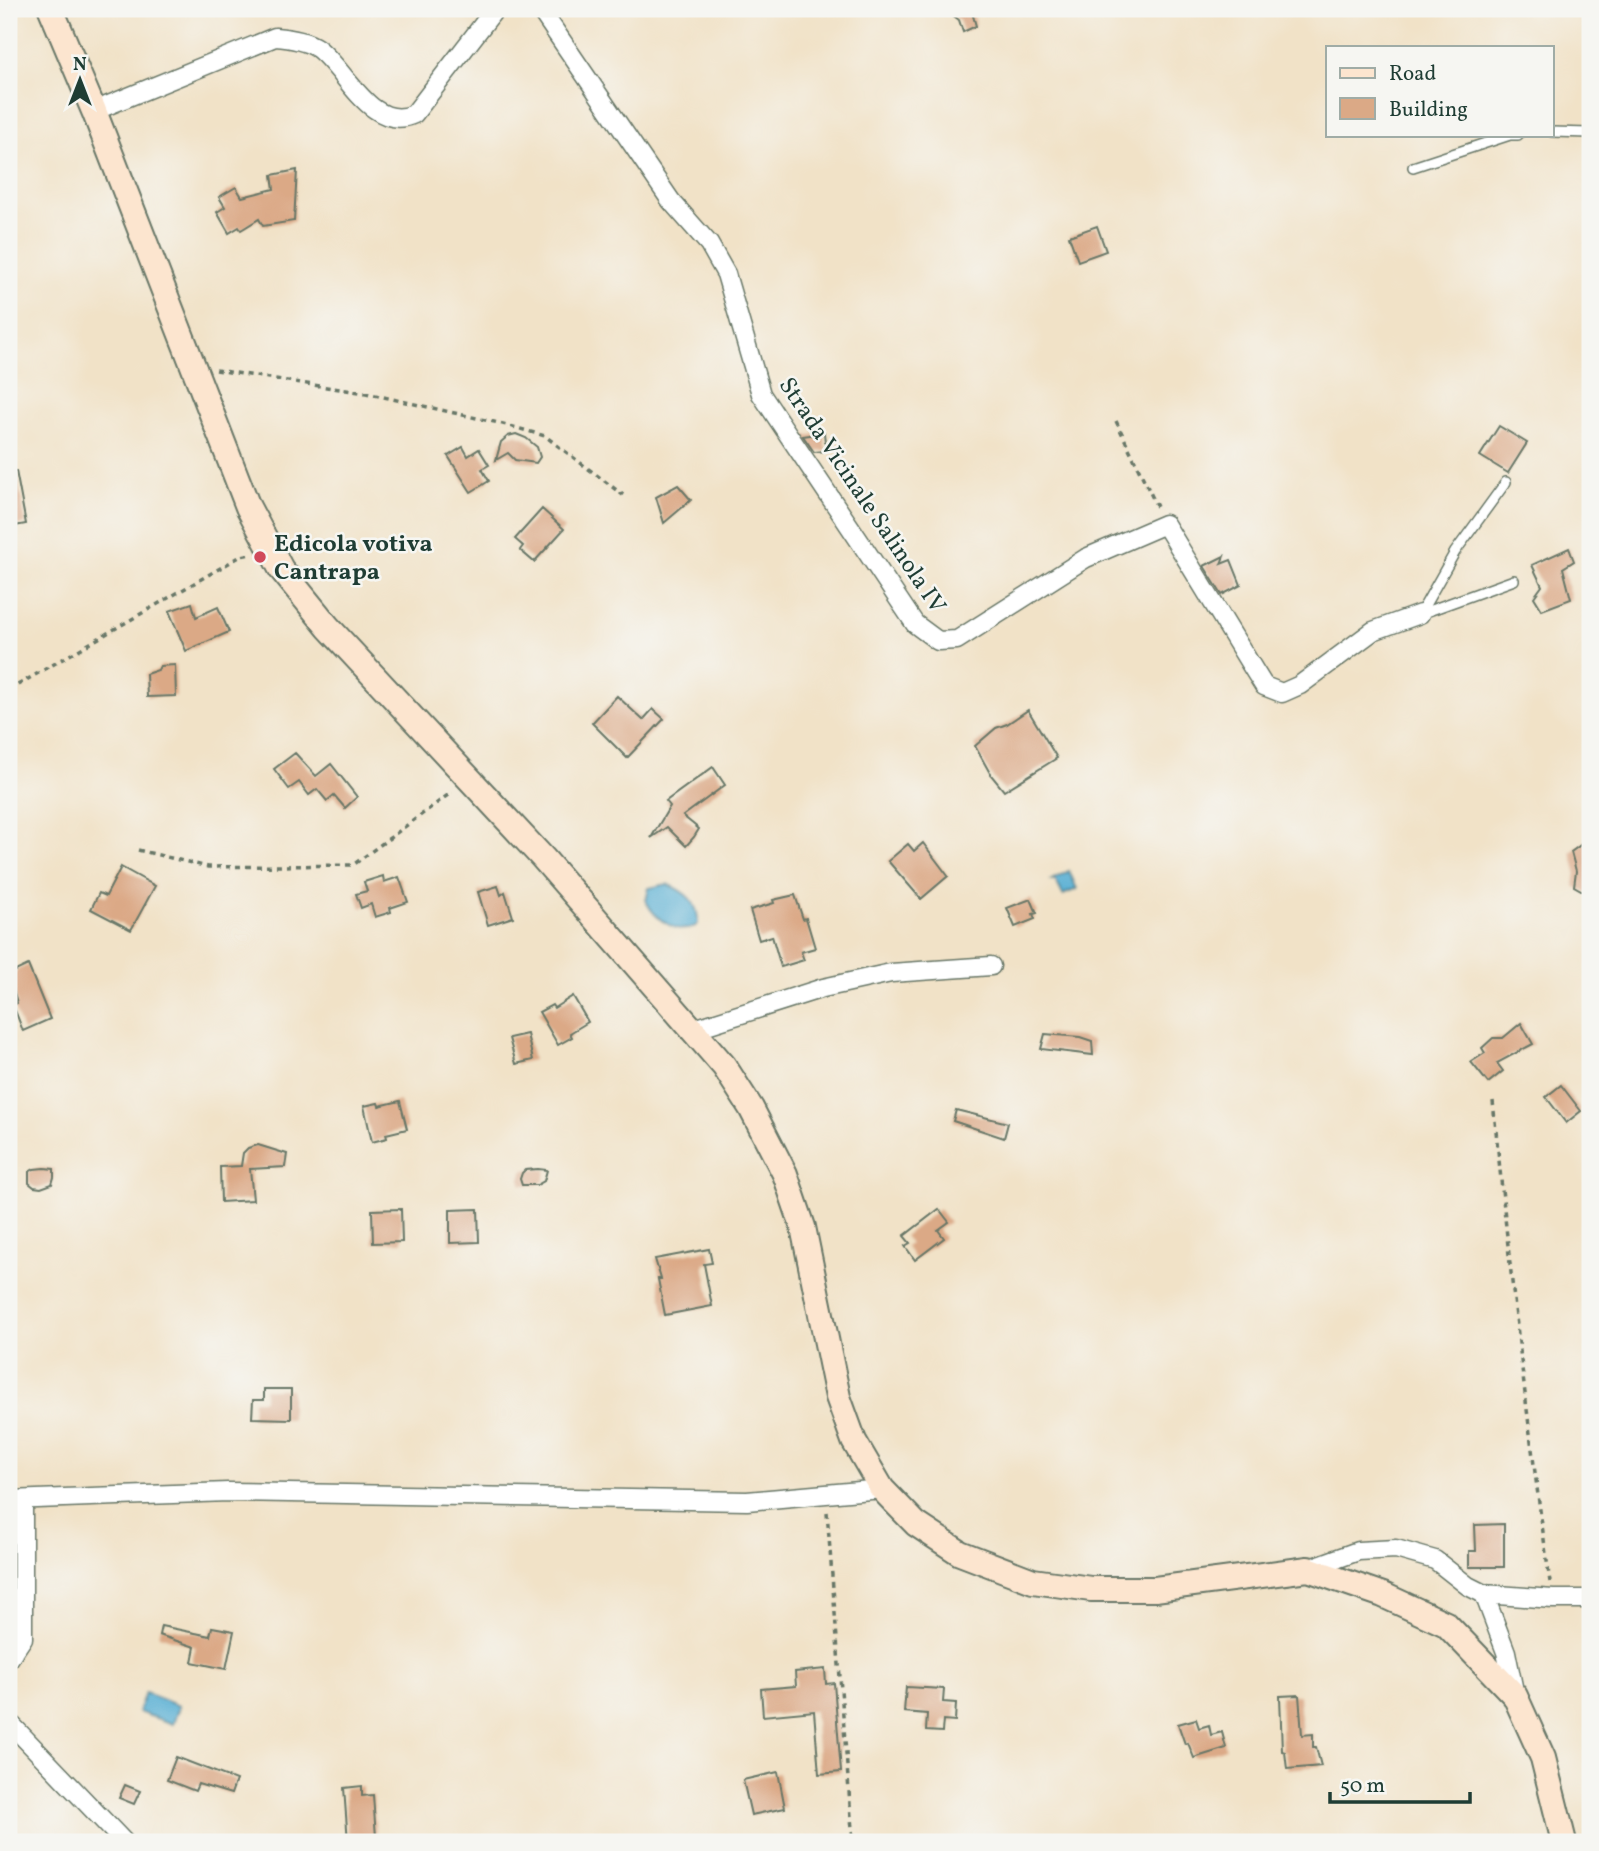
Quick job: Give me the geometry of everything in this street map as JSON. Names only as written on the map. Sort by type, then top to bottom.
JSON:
[{"type":"main road","points":[[51,9],[94,111],[248,507],[270,550],[281,569],[328,627],[471,778],[694,1029],[745,1097],[785,1174],[803,1227],[838,1397],[854,1441],[882,1489],[916,1524],[960,1553],[1033,1581],[1091,1589],[1155,1589],[1308,1569],[1383,1595],[1446,1624],[1515,1696],[1543,1758],[1564,1842]]},
{"type":"street","points":[[94,111],[275,37],[293,39],[317,48],[368,103],[388,118],[402,120],[414,114],[495,9]]},
{"type":"street","name":"Strada Vicinale Salinola IV","points":[[540,9],[671,201],[709,244],[726,274],[761,394],[915,624],[938,641],[957,640],[1086,558],[1165,524]]},
{"type":"street","points":[[1165,524],[1265,686],[1282,693],[1300,685],[1373,631],[1420,614]]},
{"type":"street","points":[[694,1029],[823,988],[891,973],[991,966]]},
{"type":"street","points":[[9,1659],[23,1638],[16,1501],[228,1492],[747,1501],[882,1489]]},
{"type":"street","points":[[1308,1569],[1358,1552],[1396,1549],[1435,1560],[1468,1586],[1484,1594],[1553,1600],[1590,1599]]},
{"type":"street","points":[[1484,1594],[1506,1652],[1515,1696]]},
{"type":"street","points":[[9,1722],[124,1842]]},
{"type":"lane","points":[[1554,132],[1590,133]]},
{"type":"lane","points":[[1413,167],[1507,136]]},
{"type":"lane","points":[[1420,614],[1455,552],[1506,482]]},
{"type":"lane","points":[[1420,614],[1514,580]]},
{"type":"path","points":[[193,366],[366,393],[545,436],[623,495]]},
{"type":"path","points":[[1116,422],[1165,524]]},
{"type":"path","points":[[9,690],[241,556],[270,550]]},
{"type":"path","points":[[138,850],[208,867],[353,865],[471,778]]},
{"type":"path","points":[[1493,1101],[1527,1413],[1553,1600]]},
{"type":"path","points":[[826,1496],[853,1842]]},
{"type":"water","points":[[1069,871],[1077,889],[1063,895],[1056,881],[1050,881]]},
{"type":"water","points":[[667,884],[690,898],[696,909],[698,924],[691,928],[676,928],[655,914],[646,901],[649,888]]},
{"type":"water","points":[[145,1693],[179,1706],[173,1724],[138,1712]]},
{"type":"building","points":[[945,9],[971,9],[976,26],[963,32],[959,20]]},
{"type":"building","points":[[297,170],[294,221],[263,226],[259,219],[241,230],[239,227],[229,233],[217,212],[225,207],[219,197],[236,187],[242,197],[274,189],[272,175]]},
{"type":"building","points":[[1097,226],[1106,251],[1078,261],[1069,236]]},
{"type":"building","points":[[1499,426],[1527,443],[1508,473],[1480,456]]},
{"type":"building","points":[[824,433],[826,451],[814,452],[803,436]]},
{"type":"building","points":[[516,434],[537,447],[540,457],[536,463],[515,460],[508,453],[496,460],[501,442]]},
{"type":"building","points":[[463,447],[468,456],[479,449],[489,465],[482,469],[489,481],[471,492],[448,456]]},
{"type":"building","points":[[9,471],[16,471],[26,524],[9,527]]},
{"type":"building","points":[[678,485],[691,500],[664,523],[656,497]]},
{"type":"building","points":[[542,509],[564,529],[534,562],[520,550],[523,546],[515,539]]},
{"type":"building","points":[[1569,548],[1574,561],[1563,568],[1571,599],[1542,610],[1534,597],[1542,586],[1532,565]]},
{"type":"building","points":[[1224,556],[1221,564],[1231,560],[1241,585],[1222,595],[1204,566]]},
{"type":"building","points":[[192,603],[196,617],[218,607],[229,632],[186,651],[169,611]]},
{"type":"building","points":[[175,665],[176,696],[147,697],[146,674],[158,670],[160,666]]},
{"type":"building","points":[[617,696],[643,720],[653,709],[664,719],[627,758],[592,723]]},
{"type":"building","points":[[1028,710],[1057,758],[1004,791],[991,775],[975,746],[996,728]]},
{"type":"building","points":[[295,753],[316,776],[331,764],[357,797],[345,808],[334,795],[327,801],[317,789],[309,795],[299,782],[289,789],[274,769]]},
{"type":"building","points":[[713,767],[725,785],[683,816],[699,829],[694,837],[686,846],[667,827],[651,838],[670,806],[666,801]]},
{"type":"building","points":[[1590,838],[1590,895],[1574,886],[1576,871],[1571,852]]},
{"type":"building","points":[[923,843],[948,876],[921,899],[888,861],[908,844],[914,851]]},
{"type":"building","points":[[121,867],[155,886],[131,930],[91,909],[99,893],[106,896]]},
{"type":"building","points":[[383,876],[384,882],[399,877],[408,902],[375,917],[371,904],[361,908],[356,894],[367,891],[364,882]]},
{"type":"building","points":[[498,886],[501,895],[505,892],[513,917],[488,925],[478,892]]},
{"type":"building","points":[[795,895],[803,919],[806,918],[815,948],[801,952],[804,960],[781,967],[772,936],[759,940],[750,910],[774,903],[773,900]]},
{"type":"building","points":[[1031,899],[1037,913],[1033,914],[1035,919],[1015,927],[1007,908]]},
{"type":"building","points":[[28,965],[50,1019],[23,1031],[13,1005],[17,1003],[9,974]]},
{"type":"building","points":[[573,996],[588,1022],[570,1033],[572,1037],[558,1045],[539,1012],[552,1005],[554,1008]]},
{"type":"building","points":[[1521,1023],[1533,1044],[1497,1063],[1503,1071],[1488,1083],[1471,1062],[1485,1053],[1482,1048],[1493,1038],[1503,1038]]},
{"type":"building","points":[[527,1034],[533,1060],[516,1064],[509,1038]]},
{"type":"building","points":[[1045,1034],[1080,1037],[1092,1041],[1093,1055],[1041,1049]]},
{"type":"building","points":[[1561,1085],[1581,1111],[1566,1123],[1546,1097]]},
{"type":"building","points":[[400,1101],[407,1129],[386,1134],[387,1138],[372,1142],[364,1106]]},
{"type":"building","points":[[956,1110],[1008,1123],[1004,1138],[953,1121]]},
{"type":"building","points":[[258,1145],[287,1154],[285,1167],[250,1169],[253,1200],[221,1202],[220,1167],[241,1166],[243,1153]]},
{"type":"building","points":[[44,1168],[54,1169],[52,1184],[41,1188],[34,1187],[29,1183],[29,1172]]},
{"type":"building","points":[[525,1170],[547,1170],[544,1181],[537,1185],[522,1185],[520,1179]]},
{"type":"building","points":[[401,1209],[402,1242],[373,1243],[372,1210]]},
{"type":"building","points":[[478,1209],[479,1242],[450,1243],[450,1210]]},
{"type":"building","points":[[939,1209],[949,1222],[938,1230],[944,1238],[915,1260],[905,1246],[910,1243],[904,1236]]},
{"type":"building","points":[[709,1249],[712,1263],[704,1264],[712,1306],[665,1315],[658,1279],[661,1279],[655,1259]]},
{"type":"building","points":[[264,1389],[291,1389],[291,1419],[252,1418],[253,1400],[264,1400]]},
{"type":"building","points":[[1504,1524],[1504,1567],[1469,1567],[1469,1551],[1476,1551],[1475,1525]]},
{"type":"building","points":[[161,1626],[210,1636],[212,1627],[234,1631],[226,1669],[192,1662],[195,1647],[159,1635]]},
{"type":"building","points":[[825,1669],[826,1684],[834,1683],[841,1772],[819,1774],[814,1711],[763,1716],[761,1689],[796,1686],[795,1672]]},
{"type":"building","points":[[906,1687],[944,1689],[943,1702],[956,1703],[955,1721],[943,1720],[942,1732],[926,1731],[927,1714],[904,1712]]},
{"type":"building","points":[[1299,1695],[1302,1735],[1313,1734],[1313,1747],[1316,1747],[1321,1766],[1287,1769],[1285,1752],[1282,1751],[1280,1696]]},
{"type":"building","points":[[1196,1719],[1199,1728],[1209,1725],[1211,1735],[1222,1732],[1226,1748],[1194,1758],[1188,1743],[1185,1744],[1178,1724]]},
{"type":"building","points":[[176,1757],[236,1780],[231,1794],[198,1784],[195,1791],[167,1780]]},
{"type":"building","points":[[778,1772],[785,1808],[751,1815],[743,1780]]},
{"type":"building","points":[[125,1785],[140,1791],[134,1804],[119,1798]]},
{"type":"building","points":[[362,1786],[362,1796],[373,1795],[376,1837],[364,1838],[364,1842],[348,1842],[344,1788]]},
{"type":"place","name":"Edicola votiva Cantrapa","points":[[260,557]]}]
